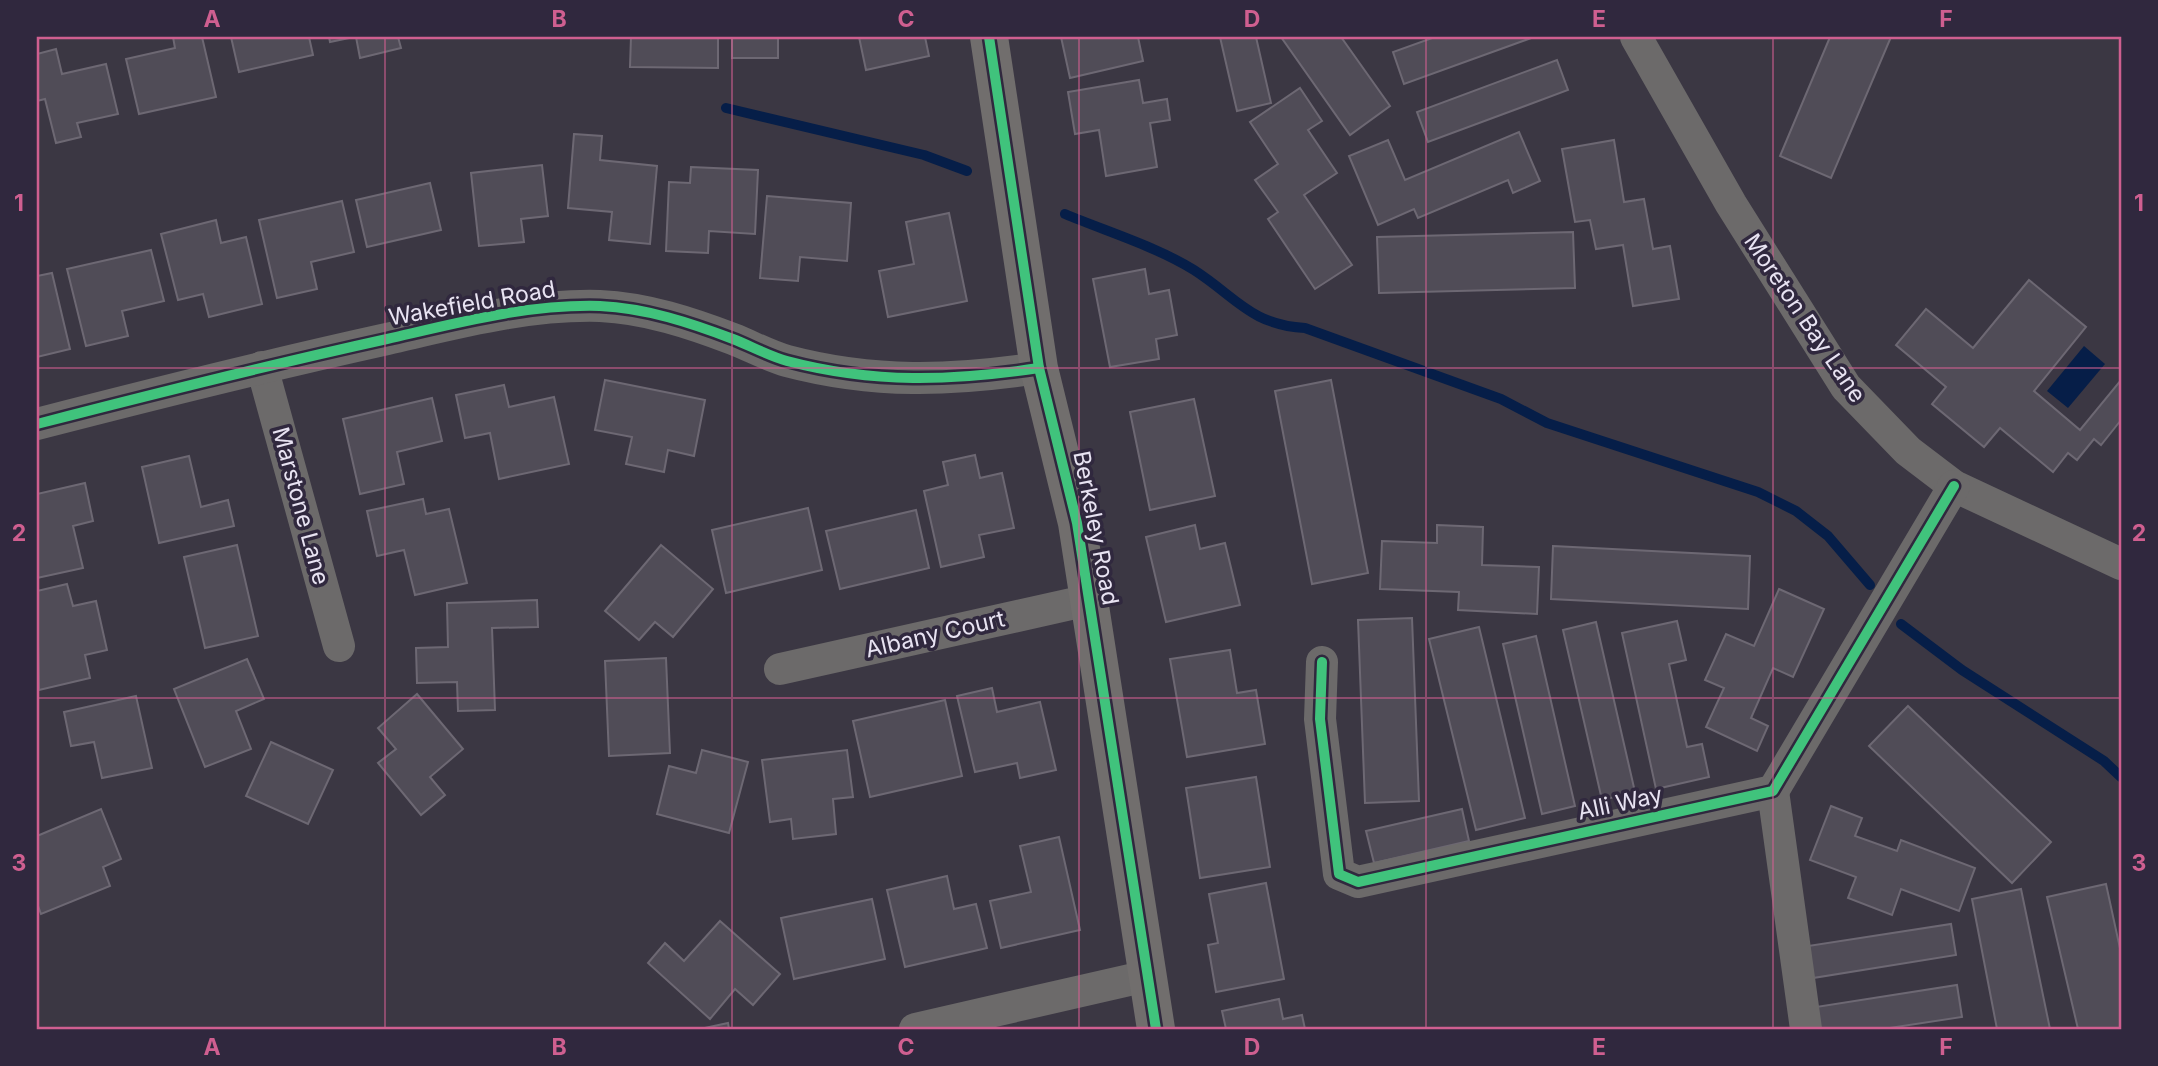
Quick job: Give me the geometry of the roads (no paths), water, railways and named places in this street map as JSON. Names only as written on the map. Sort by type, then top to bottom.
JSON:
[{"type":"street","name":"Berkeley Road","points":[[989,37],[1039,368],[1077,523],[1156,1029]]},
{"type":"street","name":"Moreton Bay Lane","points":[[1636,37],[1731,204],[1846,387],[1908,451],[1954,486],[2121,564]]},
{"type":"street","name":"Wakefield Road","points":[[37,424],[262,367],[500,314],[551,307],[602,306],[658,314],[786,360],[846,372],[908,379],[966,379],[1039,368]]},
{"type":"street","name":"Marstone Lane","points":[[262,367],[339,646]]},
{"type":"street","points":[[1806,1029],[1773,791],[1954,486]]},
{"type":"street","name":"Albany Court","points":[[780,669],[1089,600]]},
{"type":"street","name":"Alli Way","points":[[1322,662],[1320,719],[1339,874],[1357,882],[1773,791]]},
{"type":"street","points":[[915,1029],[1147,976]]},
{"type":"water","points":[[2084,346],[2105,364],[2068,408],[2047,391]]},
{"type":"waterway","points":[[726,108],[924,155],[967,171]]},
{"type":"waterway","points":[[1065,214],[1179,261],[1245,308],[1271,321],[1305,328],[1501,399],[1547,423],[1758,492],[1796,511],[1828,536],[1870,585]]},
{"type":"waterway","points":[[1901,624],[1962,670],[2104,761],[2121,777]]}]
